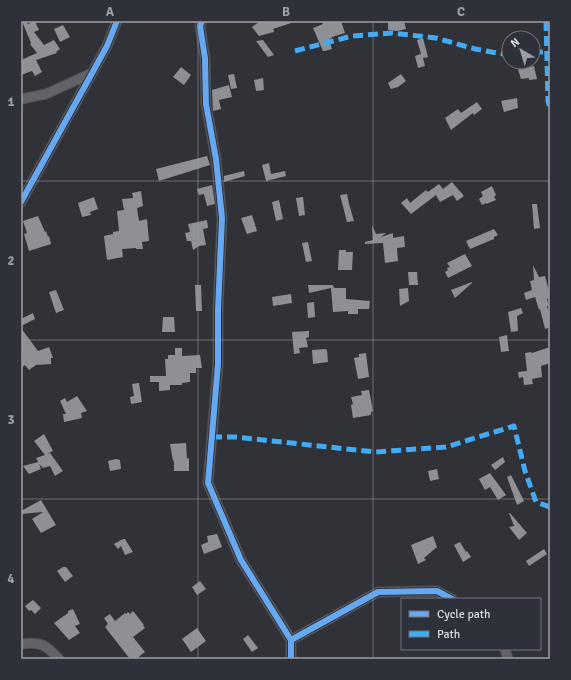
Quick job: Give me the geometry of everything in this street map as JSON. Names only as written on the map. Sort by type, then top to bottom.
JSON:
[{"type":"street","points":[[21,202],[107,46],[117,21]]},
{"type":"street","points":[[202,21],[200,26],[206,58],[206,104],[216,159],[222,218],[218,310],[218,364],[208,483],[241,560],[291,640],[291,659]]},
{"type":"street","points":[[21,99],[46,94],[92,73]]},
{"type":"street","points":[[291,640],[378,592],[437,591],[450,598]]},
{"type":"street","points":[[21,644],[32,642],[46,646],[59,659]]},
{"type":"building","points":[[22,21],[26,21],[28,24],[35,21],[39,30],[34,32],[44,45],[54,40],[60,49],[56,52],[57,53],[36,60],[42,72],[35,76],[32,71],[21,75],[21,60],[37,53],[30,44],[31,43]]},
{"type":"building","points":[[260,21],[294,22],[273,29],[274,32],[259,36],[252,27]]},
{"type":"building","points":[[321,21],[341,21],[345,33],[329,39],[332,49],[325,51],[323,51],[313,28],[323,24]]},
{"type":"building","points":[[404,21],[406,29],[397,31],[388,30],[388,22]]},
{"type":"building","points":[[63,25],[70,37],[60,42],[54,29]]},
{"type":"building","points":[[423,38],[428,57],[423,58],[425,66],[418,68],[415,56],[421,54],[417,40]]},
{"type":"building","points":[[263,40],[274,55],[268,57],[256,41]]},
{"type":"building","points":[[181,67],[191,75],[184,85],[173,77]]},
{"type":"building","points":[[518,70],[535,70],[537,79],[521,79]]},
{"type":"building","points":[[234,74],[237,88],[231,89],[228,75]]},
{"type":"building","points":[[401,74],[406,81],[398,87],[391,89],[388,83]]},
{"type":"building","points":[[263,78],[264,90],[256,91],[254,80]]},
{"type":"building","points":[[229,85],[232,97],[219,100],[221,109],[213,111],[212,90]]},
{"type":"building","points":[[517,98],[518,108],[504,112],[501,101]]},
{"type":"building","points":[[477,102],[482,109],[474,115],[473,113],[451,130],[445,118],[458,109],[461,113]]},
{"type":"building","points":[[207,156],[210,165],[159,181],[156,169]]},
{"type":"building","points":[[269,163],[271,174],[285,171],[286,176],[266,181],[262,165]]},
{"type":"building","points":[[244,171],[245,176],[224,182],[224,176]]},
{"type":"building","points":[[452,182],[464,196],[457,201],[453,195],[440,202],[436,195],[411,214],[401,203],[407,198],[410,203],[426,190],[428,192],[439,184],[443,189]]},
{"type":"building","points":[[212,185],[215,204],[207,206],[204,194],[199,195],[197,189]]},
{"type":"building","points":[[492,186],[496,195],[494,197],[496,200],[482,205],[479,199],[483,196],[481,192]]},
{"type":"building","points":[[141,191],[143,206],[137,208],[139,221],[147,219],[149,241],[142,242],[143,249],[122,249],[123,257],[107,260],[104,236],[119,231],[117,211],[124,210],[122,199],[133,198],[132,193]]},
{"type":"building","points":[[347,194],[354,221],[347,222],[340,195]]},
{"type":"building","points":[[94,197],[98,209],[90,212],[91,215],[82,217],[78,203]]},
{"type":"building","points":[[303,197],[305,215],[299,216],[296,198]]},
{"type":"building","points":[[279,200],[283,219],[276,221],[272,202]]},
{"type":"building","points":[[532,204],[537,204],[540,228],[534,229]]},
{"type":"building","points":[[252,215],[257,231],[247,234],[241,218]]},
{"type":"building","points":[[38,216],[45,232],[46,231],[48,237],[49,236],[51,244],[29,251],[24,234],[27,233],[23,221]]},
{"type":"building","points":[[207,220],[208,228],[203,229],[206,245],[199,246],[193,250],[191,241],[187,241],[185,233],[190,232],[188,224]]},
{"type":"building","points":[[372,225],[376,234],[386,233],[381,237],[393,233],[393,238],[404,236],[405,247],[397,248],[398,261],[385,263],[383,243],[365,244],[365,242],[373,240]]},
{"type":"building","points":[[494,229],[498,235],[494,237],[494,239],[470,249],[466,241]]},
{"type":"building","points":[[308,242],[312,261],[306,262],[302,243]]},
{"type":"building","points":[[339,250],[353,252],[352,270],[338,270]]},
{"type":"building","points":[[465,254],[472,266],[448,278],[445,272],[448,270],[447,268],[450,267],[447,263]]},
{"type":"building","points":[[533,265],[539,277],[545,276],[550,295],[550,298],[547,299],[549,306],[547,306],[550,317],[550,327],[545,329],[535,297],[526,300],[524,293],[532,290],[530,281],[534,280]]},
{"type":"building","points":[[408,272],[417,272],[418,285],[409,285]]},
{"type":"building","points":[[472,283],[455,298],[451,290]]},
{"type":"building","points":[[195,285],[201,285],[202,311],[196,311]]},
{"type":"building","points":[[308,285],[333,285],[334,288],[346,288],[346,299],[370,301],[369,309],[358,309],[358,314],[348,314],[348,311],[333,312],[331,288],[309,293]]},
{"type":"building","points":[[408,288],[409,301],[400,306],[399,289]]},
{"type":"building","points":[[56,290],[64,310],[56,313],[49,292]]},
{"type":"building","points":[[291,294],[292,303],[273,306],[272,297]]},
{"type":"building","points":[[314,302],[315,317],[308,318],[307,303]]},
{"type":"building","points":[[521,308],[523,313],[517,316],[518,331],[511,332],[508,312]]},
{"type":"building","points":[[33,313],[35,319],[21,326],[21,319]]},
{"type":"building","points":[[163,317],[174,317],[175,332],[162,332]]},
{"type":"building","points":[[21,328],[38,351],[49,347],[53,358],[51,358],[51,364],[36,365],[29,370],[25,365],[21,368],[21,355],[23,354],[21,348]]},
{"type":"building","points":[[309,331],[309,337],[306,338],[308,347],[299,348],[300,353],[294,354],[292,332]]},
{"type":"building","points":[[507,335],[509,351],[501,352],[499,337]]},
{"type":"building","points":[[550,347],[550,363],[541,366],[542,377],[532,379],[533,384],[524,385],[523,377],[519,378],[518,372],[527,371],[525,353],[532,353]]},
{"type":"building","points":[[175,348],[182,348],[182,356],[200,355],[202,368],[196,368],[196,373],[190,373],[190,382],[182,383],[182,385],[170,385],[170,390],[159,391],[159,382],[150,382],[150,376],[166,376],[165,359],[168,359],[168,355],[175,355]]},
{"type":"building","points":[[312,350],[327,350],[328,362],[313,364]]},
{"type":"building","points":[[366,353],[369,377],[358,379],[354,358],[359,357],[359,354]]},
{"type":"building","points":[[139,383],[142,402],[131,404],[130,397],[134,396],[132,384]]},
{"type":"building","points":[[369,390],[373,411],[371,412],[371,415],[353,418],[351,405],[353,404],[351,397],[362,395],[361,391]]},
{"type":"building","points":[[77,396],[87,411],[81,413],[82,418],[64,422],[63,414],[66,414],[60,401],[65,398],[67,402]]},
{"type":"building","points":[[44,434],[53,451],[47,454],[50,453],[63,471],[55,476],[50,466],[43,468],[39,464],[41,469],[29,474],[23,466],[38,462],[36,458],[45,455],[34,441]]},
{"type":"building","points":[[186,443],[187,459],[189,458],[189,471],[174,471],[174,461],[170,444]]},
{"type":"building","points":[[503,457],[505,462],[495,470],[491,465]]},
{"type":"building","points":[[116,459],[120,460],[121,469],[110,471],[108,461]]},
{"type":"building","points":[[437,469],[439,479],[430,481],[428,471]]},
{"type":"building","points":[[490,473],[506,495],[498,500],[490,487],[485,490],[479,479]]},
{"type":"building","points":[[511,475],[524,501],[517,505],[507,477]]},
{"type":"building","points":[[41,500],[56,525],[41,533],[32,519],[43,512],[21,514],[21,511]]},
{"type":"building","points":[[509,513],[527,533],[519,540],[509,527],[514,526]]},
{"type":"building","points":[[217,534],[222,547],[204,554],[201,545],[208,542],[207,536]]},
{"type":"building","points":[[433,536],[437,547],[424,558],[426,560],[418,564],[411,545]]},
{"type":"building","points":[[125,539],[133,552],[125,555],[121,546],[118,549],[114,544]]},
{"type":"building","points":[[460,542],[471,557],[463,562],[454,545]]},
{"type":"building","points":[[544,549],[547,554],[529,566],[526,561]]},
{"type":"building","points":[[63,567],[66,567],[73,576],[65,582],[57,571]]},
{"type":"building","points":[[200,581],[206,589],[197,595],[192,587]]},
{"type":"building","points":[[33,600],[41,608],[35,614],[31,610],[29,611],[25,606]]},
{"type":"building","points":[[73,609],[80,624],[75,626],[80,633],[69,640],[54,623],[68,613],[68,611]]},
{"type":"building","points":[[133,611],[145,628],[133,637],[145,652],[136,659],[130,659],[105,627],[108,624],[104,618],[110,614],[115,621],[125,613],[126,614],[128,612],[130,614]]},
{"type":"building","points":[[197,628],[206,641],[191,652],[182,639]]},
{"type":"building","points":[[248,635],[258,648],[252,652],[243,639]]},
{"type":"marked path","points":[[546,21],[548,101],[550,108]]},
{"type":"marked path","points":[[295,51],[352,36],[392,33],[436,38],[475,49],[501,54]]},
{"type":"marked path","points":[[541,52],[548,51]]},
{"type":"marked path","points":[[212,437],[235,437],[375,452],[446,447],[514,426],[525,471],[536,502],[550,507]]},
{"type":"cycle path","points":[[21,202],[107,46],[117,21]]},
{"type":"cycle path","points":[[202,21],[200,26],[205,58],[206,104],[216,159],[222,218],[218,310],[218,364],[208,483],[241,560],[291,640]]},
{"type":"cycle path","points":[[291,659],[291,640],[378,592],[437,591],[450,598]]}]
